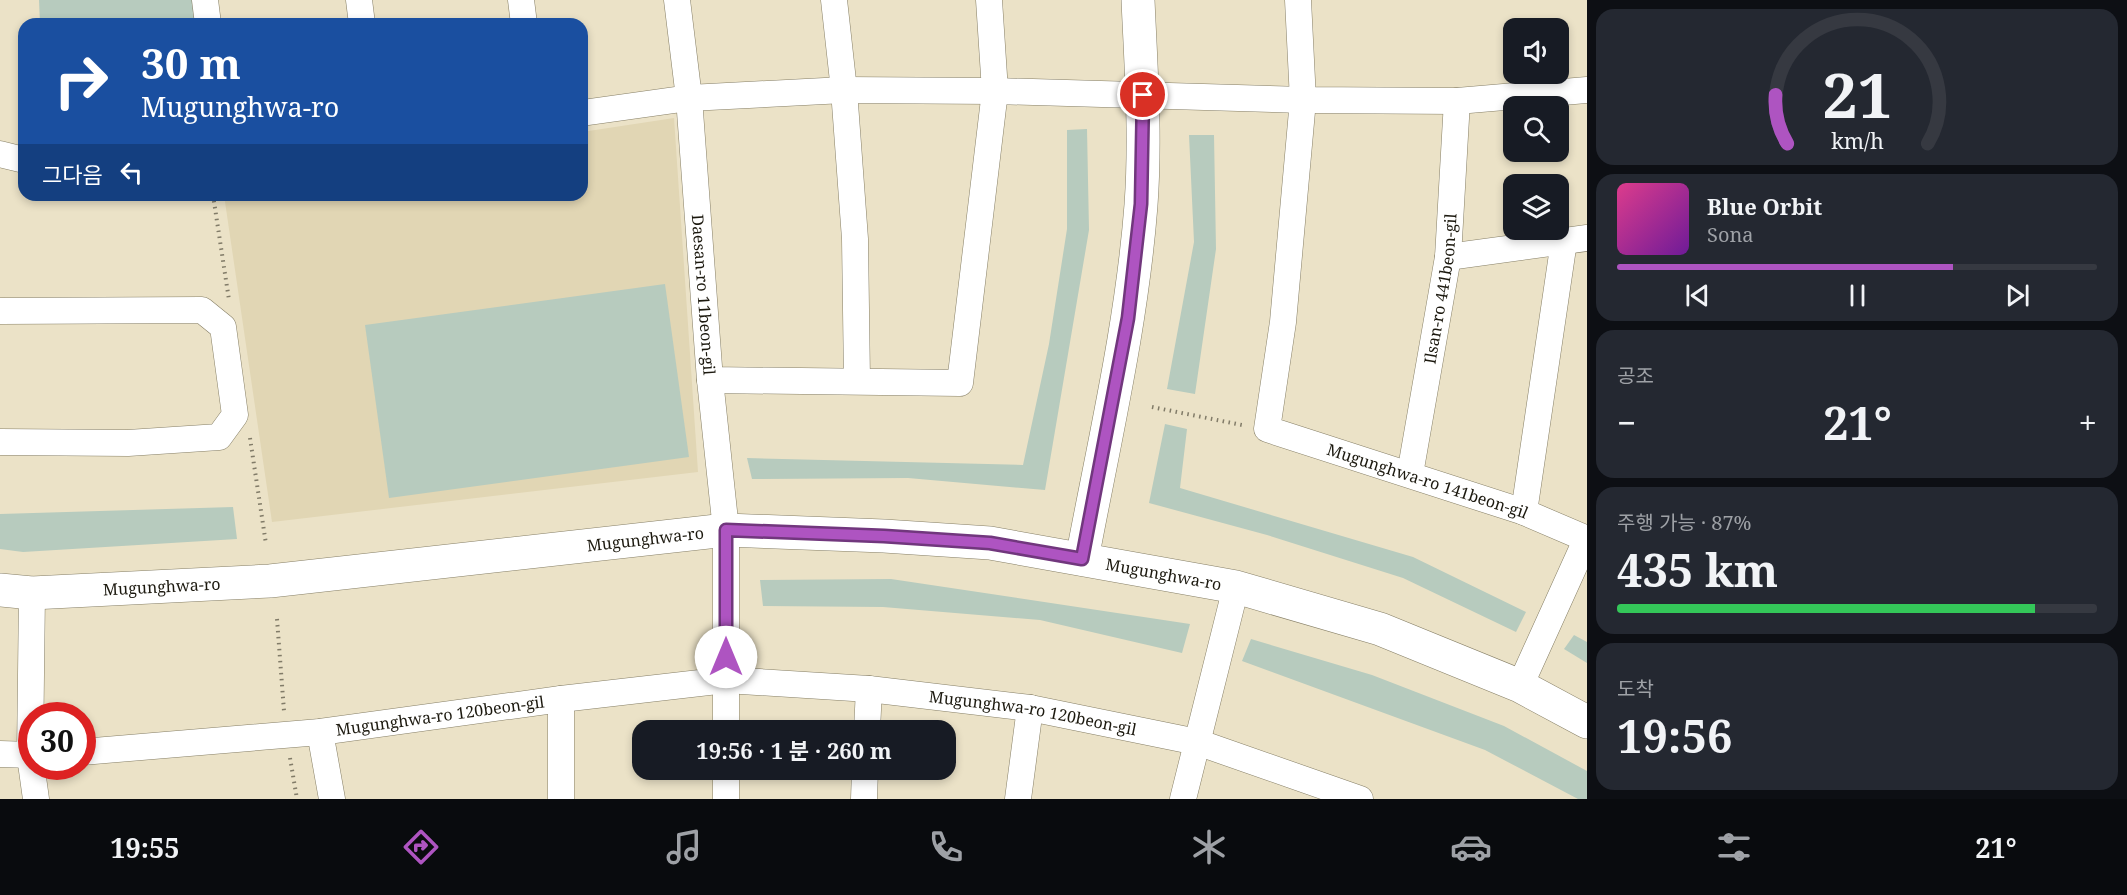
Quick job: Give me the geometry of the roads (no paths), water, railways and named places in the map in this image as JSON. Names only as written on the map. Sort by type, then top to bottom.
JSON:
[{"type":"main road","points":[[1082,559],[1128,318],[1141,204],[1143,95],[1138,0]]},
{"type":"main road","name":"Mugunghwa-ro","points":[[0,590],[32,593],[270,581],[726,530],[990,543],[1236,586],[1380,629],[1521,686],[1587,722]]},
{"type":"street","points":[[205,0],[207,18]]},
{"type":"street","points":[[358,0],[361,18]]},
{"type":"street","points":[[521,0],[523,18]]},
{"type":"street","name":"Daesan-ro 11beon-gil","points":[[677,0],[689,98],[710,380],[960,383],[995,91],[989,0]]},
{"type":"street","points":[[834,0],[844,90],[855,239],[857,380]]},
{"type":"street","points":[[1298,0],[1303,100]]},
{"type":"street","points":[[588,111],[689,98],[844,90],[1457,101],[1587,90]]},
{"type":"street","name":"Mugunghwa-ro 141beon-gil","points":[[1303,100],[1283,322],[1267,429],[1524,512],[1587,539],[1521,686]]},
{"type":"street","name":"Ilsan-ro 441beon-gil","points":[[1410,474],[1448,257],[1457,101]]},
{"type":"street","points":[[0,154],[18,158]]},
{"type":"street","points":[[1448,257],[1576,240],[1524,512]]},
{"type":"street","points":[[0,311],[202,310],[223,327],[235,415],[219,437],[128,442],[0,442]]},
{"type":"street","points":[[710,380],[726,530],[726,720]]},
{"type":"street","points":[[1183,799],[1236,586]]},
{"type":"street","points":[[31,702],[32,593]]},
{"type":"street","name":"Mugunghwa-ro 120beon-gil","points":[[96,751],[320,732],[561,699],[726,680],[869,689],[1030,708],[1197,742],[1351,797]]},
{"type":"street","points":[[867,720],[869,689]]},
{"type":"street","name":"Mugunghwa-ro 120beon-gil","points":[[561,699],[561,799]]},
{"type":"street","points":[[1018,799],[1030,708]]},
{"type":"street","points":[[320,732],[332,799]]},
{"type":"street","points":[[0,754],[18,755]]},
{"type":"street","points":[[34,780],[36,799]]},
{"type":"street","points":[[726,780],[726,799]]},
{"type":"street","points":[[864,799],[865,780]]}]
